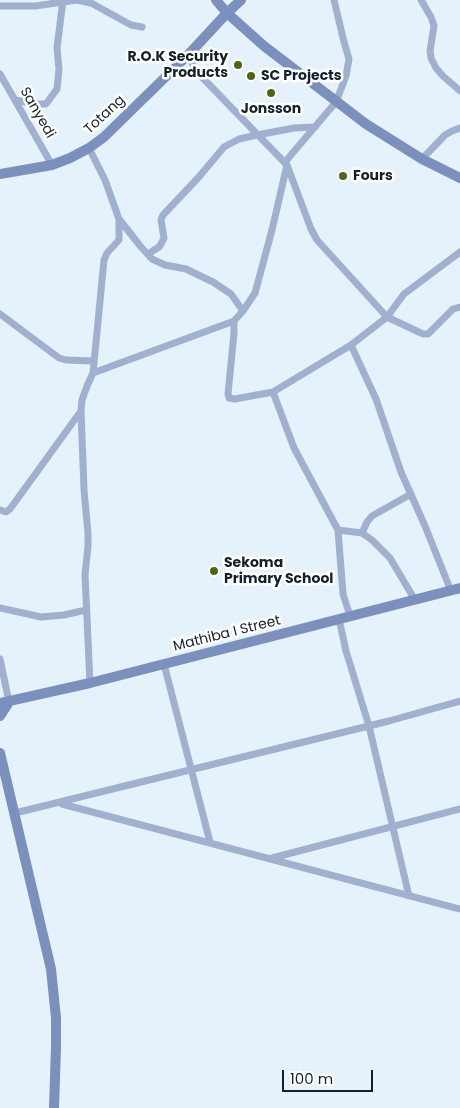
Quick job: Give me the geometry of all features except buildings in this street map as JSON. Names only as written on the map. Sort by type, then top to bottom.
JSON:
[{"type":"street","points":[[15,100],[46,104],[57,89],[59,69],[57,48],[63,0]]},
{"type":"street","points":[[0,6],[35,6],[63,0],[77,0],[91,4],[132,25],[142,27]]},
{"type":"street","points":[[216,0],[227,13],[264,46],[336,102],[374,129],[422,159],[460,178]]},
{"type":"street","name":"Totang","points":[[0,174],[52,165],[89,148],[104,137],[242,0]]},
{"type":"street","points":[[93,373],[234,321],[255,293],[272,230],[286,164],[336,102],[346,76],[349,58],[334,0]]},
{"type":"street","points":[[421,0],[434,26],[430,50],[431,58],[443,76],[460,91]]},
{"type":"street","points":[[189,54],[198,73],[286,164],[317,240],[387,317],[423,334],[428,334],[453,309],[460,307]]},
{"type":"street","name":"Sanyedi","points":[[0,74],[4,86],[15,100],[52,165]]},
{"type":"street","points":[[148,254],[158,247],[164,238],[161,220],[163,216],[224,146],[239,139],[257,135],[294,128],[315,127]]},
{"type":"street","points":[[422,159],[446,135],[460,128]]},
{"type":"street","points":[[89,148],[105,180],[119,219],[148,254],[165,265],[186,269],[213,282],[231,294],[243,311]]},
{"type":"street","points":[[90,683],[85,575],[88,546],[81,411],[82,400],[93,373],[104,260],[107,253],[118,240],[119,219]]},
{"type":"street","points":[[234,321],[229,398],[235,399],[273,392],[351,345],[387,317],[404,294],[460,252]]},
{"type":"street","points":[[0,314],[59,358],[94,361]]},
{"type":"street","points":[[351,345],[376,399],[401,472],[455,589]]},
{"type":"street","points":[[273,392],[294,448],[338,530],[343,594],[350,616]]},
{"type":"street","points":[[0,510],[6,512],[10,509],[81,411]]},
{"type":"street","points":[[362,533],[372,516],[411,494]]},
{"type":"street","points":[[338,530],[362,533],[372,540],[390,558],[415,600]]},
{"type":"street","name":"Mathiba I Street","points":[[4,703],[90,683],[455,589]]},
{"type":"street","points":[[0,608],[40,617],[64,615],[86,610]]},
{"type":"street","points":[[339,619],[346,650],[369,726],[409,896]]},
{"type":"street","points":[[0,659],[4,703],[0,716]]},
{"type":"street","points":[[164,664],[210,842]]},
{"type":"street","points":[[15,813],[369,726],[460,700]]},
{"type":"street","points":[[0,753],[51,969],[56,1028],[54,1108]]},
{"type":"street","points":[[59,803],[460,909]]},
{"type":"street","points":[[270,859],[460,809]]},
{"type":"place","name":"R.O.K Security Products","points":[[238,65]]},
{"type":"place","name":"SC Projects","points":[[251,76]]},
{"type":"place","name":"Jonsson","points":[[271,93]]},
{"type":"place","name":"Fours","points":[[343,176]]},
{"type":"place","name":"Sekoma Primary School","points":[[214,571]]}]
